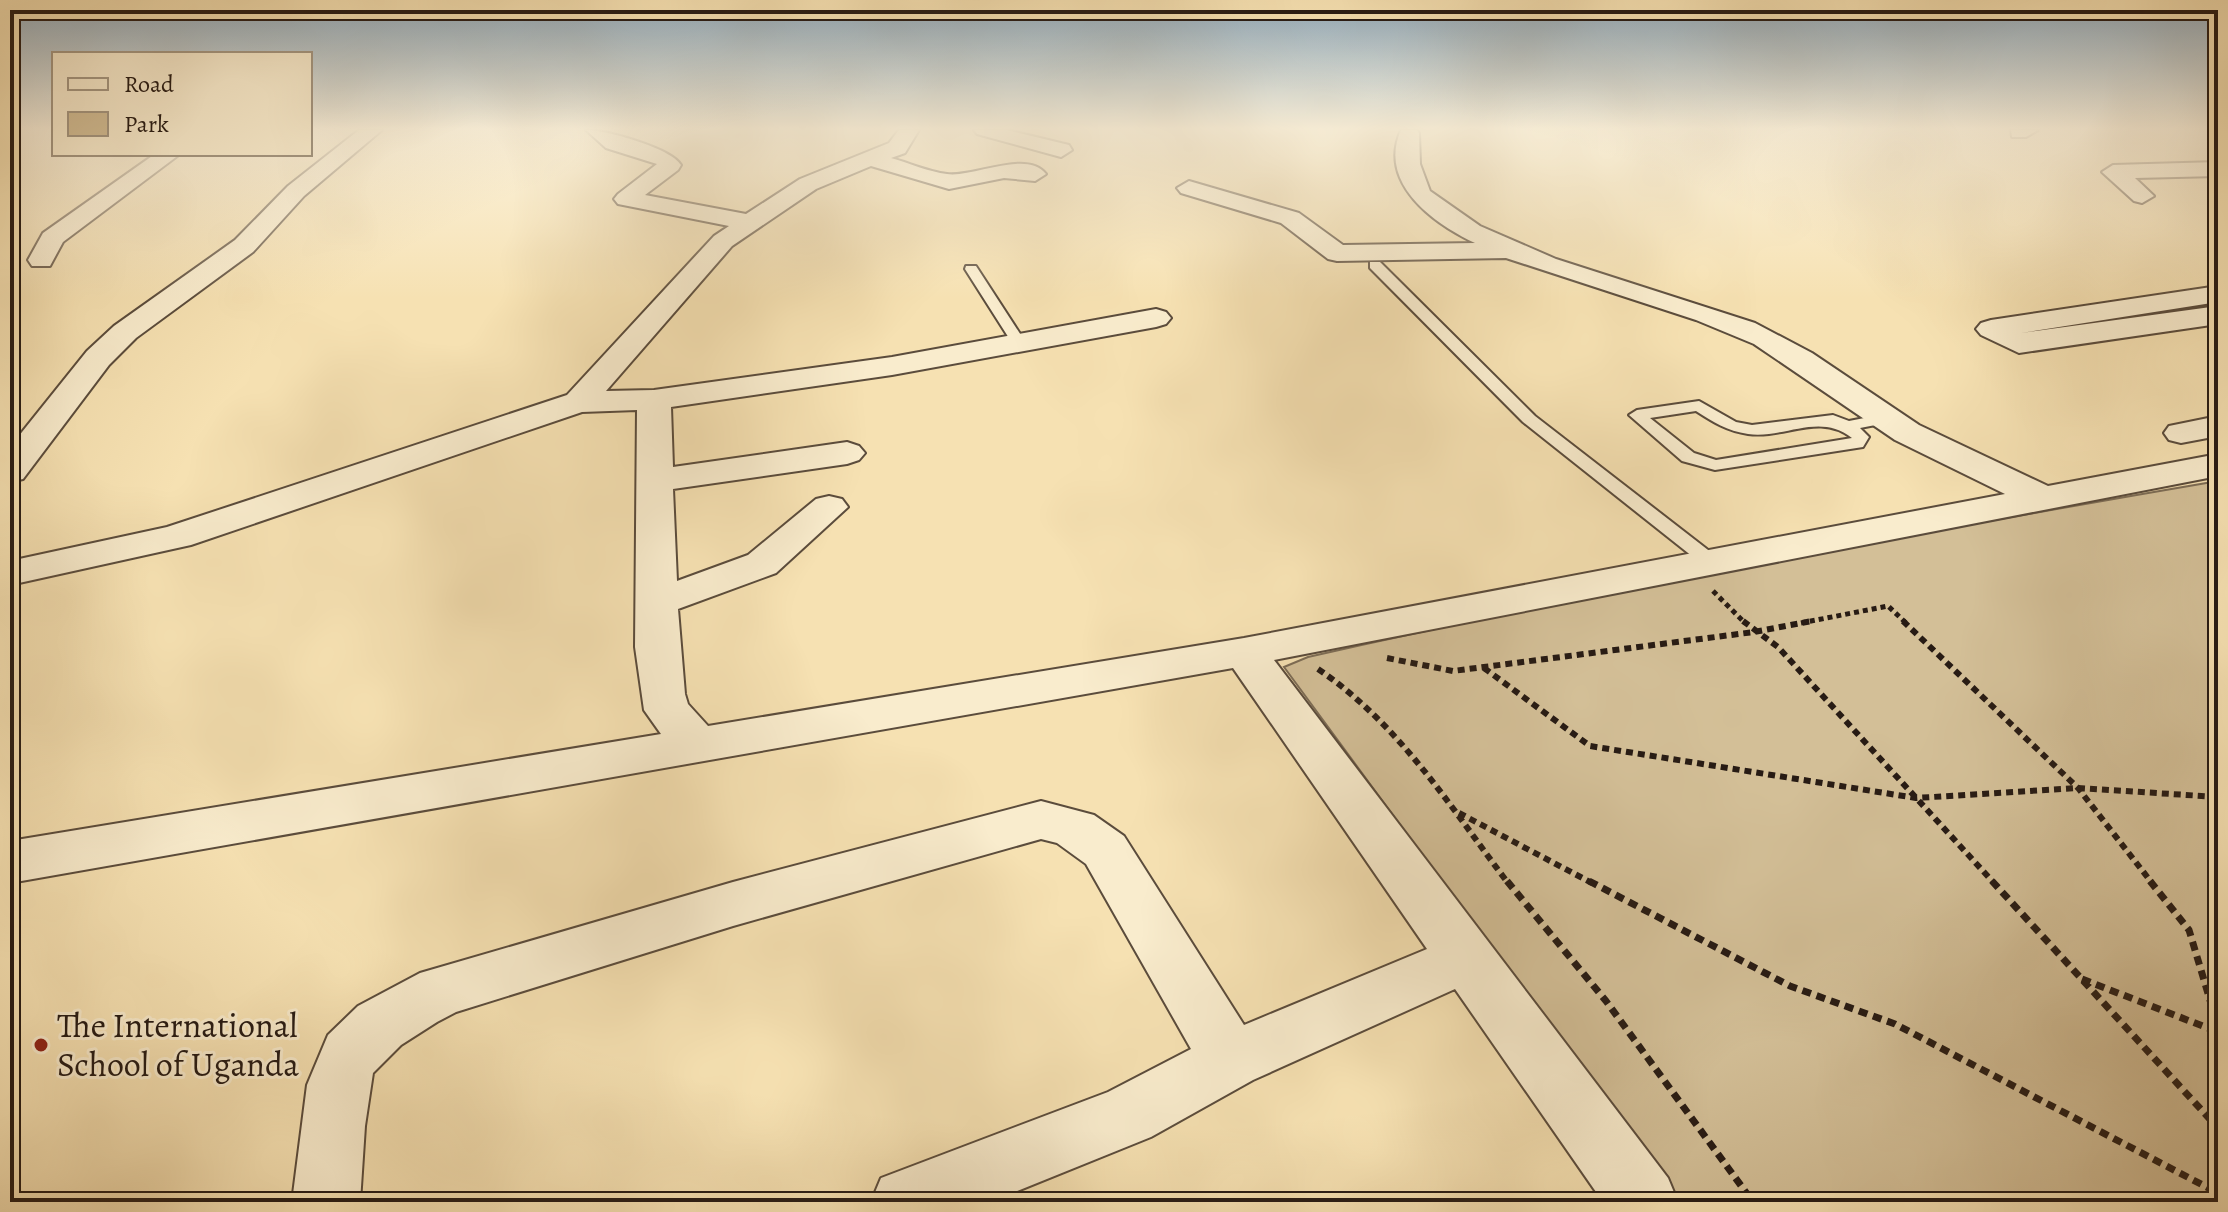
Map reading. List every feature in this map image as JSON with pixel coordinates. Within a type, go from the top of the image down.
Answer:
[{"type":"street","points":[[41,260],[52,238],[124,187]]},
{"type":"street","points":[[10,471],[98,358],[125,332],[244,246],[302,187]]},
{"type":"street","points":[[642,187],[626,199],[748,222]]},
{"type":"street","points":[[579,402],[705,259],[748,222],[804,187]]},
{"type":"street","points":[[1419,187],[1432,208],[1523,255],[1745,329],[1800,359],[1885,419],[2046,499]]},
{"type":"street","points":[[2131,187],[2142,196]]},
{"type":"street","points":[[1189,188],[1290,218],[1337,253],[1463,250],[1523,255]]},
{"type":"street","points":[[2218,294],[1991,329],[2019,344],[2218,315]]},
{"type":"street","points":[[10,573],[190,533],[579,402],[654,400],[892,366],[1156,318]]},
{"type":"street","points":[[654,400],[657,602],[662,694],[667,710],[696,743]]},
{"type":"street","points":[[2181,433],[2218,426]]},
{"type":"street","points":[[657,480],[847,453]]},
{"type":"street","points":[[10,862],[1261,649],[2218,465]]},
{"type":"street","points":[[657,602],[762,564],[829,507]]},
{"type":"street","points":[[1261,649],[1466,958],[1644,1202]]},
{"type":"street","points":[[326,1202],[336,1099],[349,1056],[382,1025],[412,1005],[441,991],[719,908],[1041,820],[1064,822],[1084,831],[1105,850],[1231,1060]]},
{"type":"street","points":[[905,1202],[1128,1115],[1231,1060],[1466,958]]},
{"type":"lane","points":[[1375,265],[1529,419],[1702,566]]},
{"type":"lane","points":[[971,269],[1019,343]]},
{"type":"lane","points":[[1847,426],[1861,437],[1857,443],[1715,465],[1688,457],[1637,415],[1691,405],[1709,410],[1738,430],[1833,420],[1847,426],[1885,419]]},
{"type":"path","points":[[1702,566],[1754,632],[1778,647],[2218,1128]]},
{"type":"path","points":[[1377,656],[1453,671],[1754,632],[1888,606],[2078,788],[2189,930],[2218,1029]]},
{"type":"path","points":[[1261,649],[1351,691],[1434,779],[1506,881],[1584,973],[1753,1202]]},
{"type":"path","points":[[1483,667],[1590,746],[1916,798],[2078,788],[2218,797]]},
{"type":"path","points":[[1459,813],[1790,986],[1895,1024],[2218,1193]]},
{"type":"path","points":[[2081,979],[2218,1029]]},
{"type":"green space","points":[[2218,481],[2218,1202],[1677,1202],[1284,667],[1308,657],[1648,585]]},
{"type":"place","name":"The International School of Uganda","points":[[41,1045]]}]
